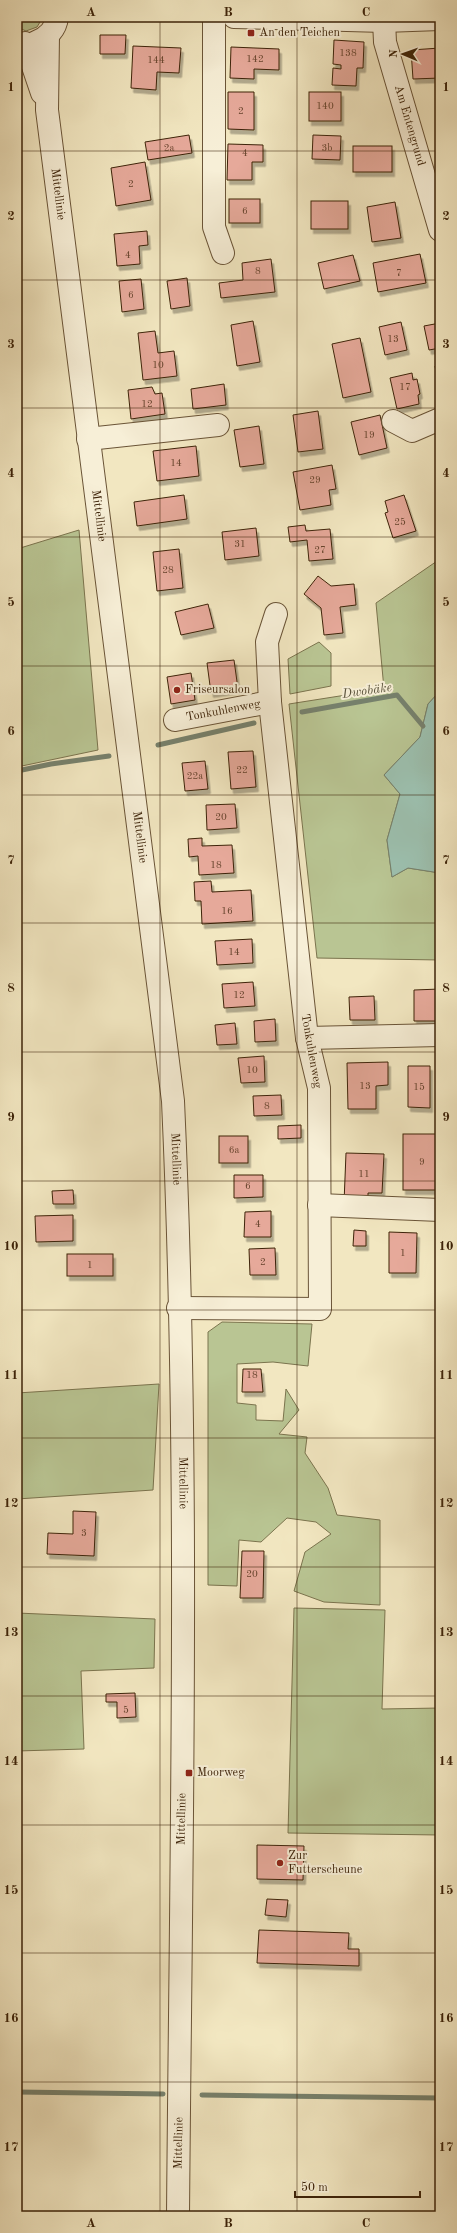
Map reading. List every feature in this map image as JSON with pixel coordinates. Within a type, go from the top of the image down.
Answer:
[{"type":"street","points":[[214,17],[214,227],[223,253]]},
{"type":"street","points":[[234,17],[384,21],[440,19]]},
{"type":"street","name":"Am Entengrund","points":[[384,21],[385,42],[440,230]]},
{"type":"street","points":[[21,42],[37,41],[58,22]]},
{"type":"street","name":"Mittellinie","points":[[47,110],[58,22]]},
{"type":"street","name":"Mittellinie","points":[[21,42],[47,110],[173,1101],[177,1191],[178,1308],[182,1453],[182,1818],[178,2216]]},
{"type":"street","points":[[392,421],[412,431],[440,419]]},
{"type":"street","points":[[88,439],[218,425]]},
{"type":"street","name":"Tonkuhlenweg","points":[[178,1308],[320,1309],[319,1088],[307,1038],[270,702],[267,642],[276,614]]},
{"type":"street","name":"Tonkuhlenweg","points":[[175,720],[270,702]]},
{"type":"street","points":[[307,1038],[440,1035]]},
{"type":"street","points":[[319,1205],[440,1210]]},
{"type":"shaded area","points":[[17,17],[43,17],[37,27],[26,31],[17,27]]},
{"type":"shaded area","points":[[79,530],[98,750],[17,767],[17,549]]},
{"type":"shaded area","points":[[440,559],[440,691],[428,704],[420,737],[384,775],[400,794],[387,840],[392,877],[408,868],[440,873],[440,960],[317,958],[289,704],[384,689],[376,603]]},
{"type":"shaded area","points":[[319,642],[331,653],[331,686],[290,694],[288,659]]},
{"type":"shaded area","points":[[440,691],[440,873],[408,868],[392,877],[387,840],[400,794],[384,775],[420,737],[428,704]]},
{"type":"shaded area","points":[[222,1322],[312,1324],[308,1366],[273,1362],[237,1364],[237,1403],[256,1405],[256,1420],[283,1421],[286,1389],[299,1410],[279,1434],[307,1437],[305,1453],[328,1488],[337,1515],[380,1520],[380,1605],[324,1602],[294,1591],[305,1552],[331,1534],[316,1522],[287,1518],[261,1542],[239,1540],[237,1586],[208,1585],[208,1332]]},
{"type":"shaded area","points":[[159,1384],[153,1490],[17,1499],[17,1393]]},
{"type":"shaded area","points":[[294,1608],[385,1610],[382,1709],[440,1708],[440,1835],[288,1833]]},
{"type":"shaded area","points":[[17,1613],[155,1619],[154,1668],[81,1671],[84,1749],[17,1751]]},
{"type":"building","points":[[100,35],[126,35],[125,54],[100,54]]},
{"type":"building","points":[[334,40],[364,42],[363,68],[357,68],[356,86],[332,85],[333,68],[341,69],[341,65],[333,64]]},
{"type":"building","points":[[133,46],[181,48],[179,73],[157,72],[156,90],[131,88]]},
{"type":"building","points":[[231,47],[279,49],[279,70],[254,69],[254,79],[230,78]]},
{"type":"building","points":[[440,48],[440,78],[413,79],[411,50]]},
{"type":"building","points":[[228,92],[254,92],[254,130],[228,129]]},
{"type":"building","points":[[309,92],[341,92],[341,121],[309,121]]},
{"type":"building","points":[[189,135],[192,153],[148,160],[145,142]]},
{"type":"building","points":[[313,135],[341,136],[340,160],[312,159]]},
{"type":"building","points":[[228,144],[263,145],[263,162],[252,162],[252,180],[227,180]]},
{"type":"building","points":[[353,146],[392,146],[392,172],[353,172]]},
{"type":"building","points":[[145,162],[151,200],[116,206],[111,168]]},
{"type":"building","points":[[229,199],[260,199],[260,223],[229,223]]},
{"type":"building","points":[[311,201],[348,201],[348,229],[311,229]]},
{"type":"building","points":[[395,202],[401,238],[372,242],[367,207]]},
{"type":"building","points":[[147,231],[148,245],[139,246],[140,264],[117,266],[114,234]]},
{"type":"building","points":[[420,254],[426,283],[378,292],[373,263]]},
{"type":"building","points":[[353,255],[360,281],[324,289],[318,263]]},
{"type":"building","points":[[271,259],[275,292],[221,298],[219,283],[243,280],[242,263]]},
{"type":"building","points":[[187,278],[190,306],[171,309],[167,281]]},
{"type":"building","points":[[141,279],[144,309],[122,312],[119,281]]},
{"type":"building","points":[[253,321],[260,362],[237,366],[231,325]]},
{"type":"building","points":[[401,322],[407,350],[385,355],[379,327]]},
{"type":"building","points":[[440,323],[440,348],[429,350],[424,326]]},
{"type":"building","points":[[155,331],[158,353],[174,351],[177,376],[143,380],[138,333]]},
{"type":"building","points":[[360,338],[371,392],[343,398],[332,344]]},
{"type":"building","points":[[440,365],[440,394],[435,366]]},
{"type":"building","points":[[412,373],[413,380],[417,379],[420,394],[418,395],[419,404],[397,409],[390,378]]},
{"type":"building","points":[[224,384],[226,405],[193,409],[191,389]]},
{"type":"building","points":[[152,387],[155,394],[162,393],[165,414],[131,419],[128,390]]},
{"type":"building","points":[[318,411],[323,449],[298,452],[293,415]]},
{"type":"building","points":[[380,415],[387,448],[359,455],[351,422]]},
{"type":"building","points":[[259,426],[264,464],[240,467],[234,430]]},
{"type":"building","points":[[196,446],[199,476],[157,481],[153,451]]},
{"type":"building","points":[[332,465],[336,489],[329,490],[331,505],[300,510],[293,472]]},
{"type":"building","points":[[184,495],[187,519],[137,526],[134,502]]},
{"type":"building","points":[[404,495],[416,531],[393,538],[385,513],[388,512],[385,501]]},
{"type":"building","points":[[305,525],[306,531],[330,529],[333,559],[309,561],[307,540],[290,542],[288,527]]},
{"type":"building","points":[[256,528],[259,556],[225,560],[222,532]]},
{"type":"building","points":[[179,549],[183,588],[157,591],[153,552]]},
{"type":"building","points":[[318,576],[331,586],[354,584],[356,605],[340,607],[343,633],[324,635],[321,608],[304,594]]},
{"type":"building","points":[[208,604],[214,628],[181,635],[175,612]]},
{"type":"building","points":[[234,660],[238,689],[211,693],[207,663]]},
{"type":"building","points":[[191,673],[195,700],[171,704],[167,677]]},
{"type":"building","points":[[253,751],[256,787],[231,789],[228,752]]},
{"type":"building","points":[[205,761],[208,789],[185,791],[182,763]]},
{"type":"building","points":[[235,804],[237,828],[207,830],[206,805]]},
{"type":"building","points":[[202,838],[202,846],[232,845],[234,873],[199,875],[198,856],[189,857],[188,839]]},
{"type":"building","points":[[211,881],[212,892],[251,890],[253,921],[202,924],[201,901],[195,901],[194,882]]},
{"type":"building","points":[[252,939],[253,963],[217,965],[215,941]]},
{"type":"building","points":[[253,982],[255,1006],[224,1008],[222,984]]},
{"type":"building","points":[[440,989],[440,1021],[414,1021],[414,990]]},
{"type":"building","points":[[374,996],[375,1020],[350,1020],[349,997]]},
{"type":"building","points":[[275,1019],[276,1041],[255,1042],[254,1021]]},
{"type":"building","points":[[235,1023],[237,1044],[217,1045],[215,1025]]},
{"type":"building","points":[[264,1056],[265,1082],[241,1083],[238,1058]]},
{"type":"building","points":[[388,1062],[388,1085],[376,1086],[376,1109],[348,1109],[347,1063]]},
{"type":"building","points":[[408,1066],[430,1066],[430,1108],[408,1107]]},
{"type":"building","points":[[281,1095],[282,1115],[254,1116],[253,1096]]},
{"type":"building","points":[[301,1125],[301,1138],[278,1139],[278,1126]]},
{"type":"building","points":[[403,1134],[440,1134],[440,1190],[403,1190]]},
{"type":"building","points":[[219,1136],[248,1136],[248,1163],[219,1163]]},
{"type":"building","points":[[346,1153],[384,1154],[382,1193],[368,1193],[368,1203],[344,1203]]},
{"type":"building","points":[[234,1175],[263,1175],[263,1197],[234,1198]]},
{"type":"building","points":[[73,1190],[74,1204],[53,1204],[52,1191]]},
{"type":"building","points":[[271,1211],[271,1237],[244,1237],[245,1212]]},
{"type":"building","points":[[73,1215],[73,1241],[36,1242],[35,1216]]},
{"type":"building","points":[[354,1230],[366,1231],[366,1246],[353,1246]]},
{"type":"building","points":[[389,1232],[417,1233],[416,1273],[389,1273]]},
{"type":"building","points":[[275,1248],[276,1275],[250,1275],[249,1249]]},
{"type":"building","points":[[67,1254],[113,1254],[113,1276],[67,1276]]},
{"type":"building","points":[[243,1369],[261,1369],[263,1392],[242,1392]]},
{"type":"building","points":[[73,1511],[96,1512],[94,1556],[47,1554],[48,1533],[73,1534]]},
{"type":"building","points":[[242,1551],[264,1551],[263,1598],[240,1598]]},
{"type":"building","points":[[135,1693],[136,1717],[117,1718],[117,1702],[106,1702],[106,1694]]},
{"type":"building","name":"Zur Futterscheune","points":[[257,1845],[304,1846],[303,1880],[257,1879]]},
{"type":"building","points":[[267,1899],[288,1900],[286,1917],[265,1915]]},
{"type":"building","points":[[259,1930],[349,1933],[348,1949],[359,1949],[359,1966],[257,1963]]},
{"type":"waterway","name":"Dwobäke","points":[[302,712],[397,695],[423,726]]},
{"type":"waterway","name":"Dwobäke","points":[[158,745],[254,723]]},
{"type":"waterway","name":"Dwobäke","points":[[17,771],[51,764],[109,756]]},
{"type":"waterway","points":[[17,2092],[163,2094]]},
{"type":"waterway","points":[[202,2095],[440,2098]]},
{"type":"place","name":"An den Teichen","points":[[251,33]]},
{"type":"place","name":"Friseursalon","points":[[177,690]]},
{"type":"place","name":"Moorweg","points":[[189,1773]]},
{"type":"place","name":"Zur Futterscheune","points":[[280,1863]]}]
